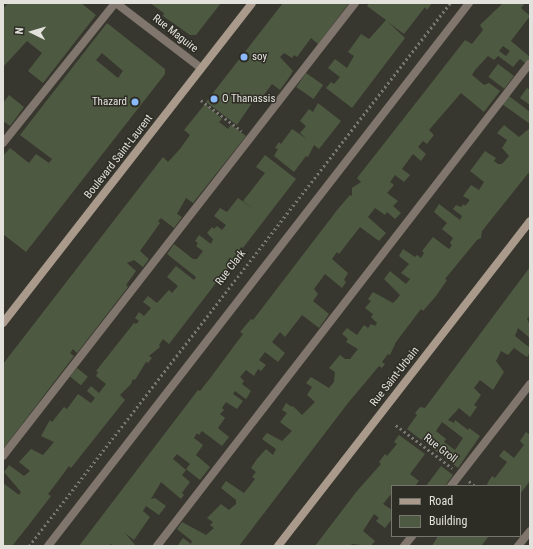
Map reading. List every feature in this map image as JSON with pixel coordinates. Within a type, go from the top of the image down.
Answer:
[{"type":"main road","name":"Boulevard Saint-Laurent","points":[[3,324],[252,3]]},
{"type":"main road","name":"Rue Saint-Urbain","points":[[278,546],[530,221]]},
{"type":"street","name":"Rue Maguire","points":[[115,3],[201,68]]},
{"type":"street","points":[[3,143],[115,3]]},
{"type":"street","points":[[3,456],[355,3]]},
{"type":"street","points":[[48,546],[469,3]]},
{"type":"street","points":[[156,546],[530,63]]},
{"type":"street","points":[[452,485],[530,384]]},
{"type":"street","points":[[518,546],[530,531]]},
{"type":"street","points":[[404,546],[411,537]]},
{"type":"path","name":"Rue Clark","points":[[29,546],[450,3]]},
{"type":"path","points":[[201,100],[250,138]]},
{"type":"path","name":"Rue Groll","points":[[396,425],[474,485]]},
{"type":"building","points":[[8,3],[81,3],[96,15],[43,83],[28,71],[42,53],[27,41],[3,67],[3,9]]},
{"type":"building","points":[[150,3],[221,3],[196,35],[190,35],[163,16],[164,13]]},
{"type":"building","points":[[283,3],[349,3],[318,44],[311,38],[297,57],[294,55],[292,58],[284,53],[280,57],[293,71],[288,79],[280,90],[272,84],[260,100],[256,97],[237,125],[206,102]]},
{"type":"building","points":[[369,3],[432,3],[427,10],[425,7],[404,34],[388,22],[405,38],[352,108],[326,88],[331,82],[334,84],[340,77],[328,68],[335,59],[347,68],[354,56],[348,52],[361,34],[369,39],[386,20],[367,6]]},
{"type":"building","points":[[503,3],[525,3],[521,8],[530,16],[511,41],[530,57],[525,63],[520,59],[513,67],[498,56],[494,60],[488,56],[475,70],[472,75],[484,85],[489,83],[500,91],[484,112],[461,93],[429,130],[434,135],[427,144],[423,141],[418,147],[426,154],[421,161],[413,154],[402,169],[410,175],[404,182],[395,175],[390,182],[394,185],[387,193],[398,201],[393,206],[401,213],[395,219],[387,212],[385,215],[375,208],[368,217],[386,233],[379,241],[360,227],[339,254],[337,252],[332,259],[348,273],[344,280],[346,282],[342,288],[325,274],[314,289],[318,294],[313,301],[329,314],[319,328],[302,315],[285,337],[280,332],[272,342],[285,353],[278,362],[265,352],[259,360],[266,365],[261,371],[258,369],[254,376],[246,370],[240,377],[244,381],[242,384],[251,391],[246,399],[235,391],[233,394],[243,401],[237,409],[226,402],[222,408],[224,410],[220,414],[225,418],[218,428],[229,437],[222,446],[202,431],[199,435],[197,433],[194,438],[203,445],[196,455],[210,467],[200,480],[186,469],[190,464],[177,454],[173,459],[186,470],[182,475],[190,482],[182,493],[184,495],[181,499],[161,482],[151,499],[155,498],[166,506],[159,515],[146,506],[143,511],[150,517],[134,540],[125,533],[136,546],[114,546],[111,544],[109,546],[79,546],[198,390],[200,391],[211,377],[243,334],[240,332],[251,319],[253,320],[338,209],[350,195],[352,196],[352,188],[361,182],[357,178],[465,40],[472,44],[483,30],[480,25]],"holes":[[[503,46],[510,51],[506,56],[499,51]]]},
{"type":"building","points":[[107,23],[165,69],[165,74],[26,252],[3,234],[3,156],[10,148],[29,163],[36,154],[49,163],[52,159],[20,135]],"holes":[[[102,53],[123,71],[118,78],[96,60]]]},
{"type":"building","points":[[498,64],[514,76],[504,89],[488,77]]},
{"type":"building","points":[[306,73],[323,85],[313,99],[296,87]]},
{"type":"building","points":[[527,88],[530,90],[530,105],[520,98]]},
{"type":"building","points":[[9,95],[24,107],[10,126],[3,121],[3,103]]},
{"type":"building","points":[[509,96],[530,112],[530,124],[502,104]]},
{"type":"building","points":[[318,103],[341,121],[319,149],[314,145],[308,157],[306,156],[294,172],[274,156],[278,149],[275,148],[279,142],[281,144],[292,129],[307,139],[300,133],[306,126],[300,121],[309,109],[313,112]]},
{"type":"building","points":[[205,104],[222,119],[219,122],[228,129],[231,125],[246,136],[193,203],[186,198],[177,214],[182,217],[174,228],[161,218],[158,221],[160,223],[140,251],[149,259],[143,267],[134,260],[127,263],[136,271],[126,285],[128,287],[77,353],[73,349],[70,353],[74,356],[3,449],[3,364],[163,157],[168,162],[180,149],[190,135],[184,130]]},
{"type":"building","points":[[504,125],[519,137],[530,128],[530,171],[482,231],[481,238],[477,240],[445,279],[447,280],[436,296],[423,311],[421,309],[396,342],[390,355],[388,354],[382,362],[385,364],[382,368],[379,366],[348,403],[239,546],[178,545],[183,538],[191,544],[192,541],[177,529],[182,522],[206,535],[214,528],[210,525],[213,522],[207,518],[221,504],[229,510],[236,504],[236,500],[221,488],[226,481],[244,493],[255,479],[252,477],[256,472],[251,468],[257,459],[266,449],[273,455],[276,449],[262,439],[267,433],[282,441],[292,431],[280,422],[287,413],[282,410],[286,403],[292,407],[293,406],[302,415],[315,402],[307,395],[312,387],[306,383],[311,377],[329,388],[334,382],[335,372],[329,368],[340,355],[345,359],[350,359],[358,349],[346,342],[348,339],[342,334],[347,328],[357,335],[364,325],[368,328],[371,324],[375,326],[377,323],[371,317],[373,314],[365,308],[371,301],[368,299],[373,292],[393,303],[397,299],[400,295],[384,279],[390,271],[406,284],[410,279],[401,273],[409,264],[399,256],[403,249],[415,257],[417,255],[421,258],[424,253],[422,251],[433,237],[449,249],[452,245],[450,243],[453,238],[442,229],[447,223],[434,212],[439,204],[460,220],[462,216],[453,209],[456,205],[461,207],[464,204],[465,206],[470,200],[463,196],[471,185],[479,190],[484,182],[470,171],[485,151],[496,158],[494,161],[498,164],[502,164],[509,156],[502,148],[507,140],[497,133]]},
{"type":"building","points":[[265,155],[296,179],[169,344],[163,339],[159,345],[160,347],[149,356],[152,358],[148,363],[146,362],[135,380],[133,379],[131,384],[120,395],[125,400],[71,468],[69,466],[48,494],[51,496],[28,526],[12,546],[3,546],[3,483],[19,495],[21,492],[4,472],[9,465],[24,476],[30,471],[19,462],[31,449],[43,455],[54,442],[41,436],[50,420],[52,422],[64,407],[67,409],[78,394],[91,403],[95,398],[87,391],[91,386],[99,393],[106,384],[96,376],[98,372],[96,371],[134,323],[136,324],[139,321],[135,318],[139,312],[144,316],[151,308],[143,302],[148,296],[157,303],[169,290],[172,293],[178,286],[167,277],[176,266],[194,280],[196,277],[167,254],[174,244],[193,259],[197,259],[203,251],[196,246],[198,243],[195,241],[199,235],[211,244],[213,239],[207,233],[212,227],[214,229],[217,226],[222,230],[226,225],[214,216],[220,208],[227,212],[238,198],[255,210],[243,201],[265,173],[256,167]]},
{"type":"building","points":[[530,267],[530,315],[527,319],[530,325],[530,338],[518,328],[515,336],[530,348],[530,353],[527,357],[514,348],[508,355],[501,351],[496,361],[504,372],[493,390],[480,380],[474,388],[481,395],[474,405],[477,407],[470,417],[459,408],[448,420],[454,423],[455,420],[468,430],[469,428],[480,436],[458,468],[407,429],[417,415],[415,413],[420,407],[425,408]],"holes":[[[442,422],[463,438],[455,450],[444,442],[446,439],[436,431]]]},
{"type":"building","points":[[77,368],[88,377],[81,385],[70,377]]},
{"type":"building","points":[[526,432],[530,435],[530,481],[521,493],[521,485],[488,485],[487,484],[492,476],[495,478],[507,462],[499,456],[504,450],[514,458],[524,445],[520,441]]},
{"type":"building","points":[[399,435],[425,454],[410,474],[419,481],[416,485],[391,485],[391,494],[383,504],[391,509],[391,520],[385,528],[376,521],[379,518],[374,514],[363,531],[375,541],[371,546],[352,544],[350,546],[315,546],[357,491],[381,464],[379,462],[385,454],[387,456],[397,444],[394,442]]},
{"type":"building","points":[[441,466],[453,475],[446,485],[427,485]]},
{"type":"building","points":[[437,537],[488,537],[481,546],[432,546]]},
{"type":"place","name":"soy","points":[[244,57]]},
{"type":"place","name":"O Thanassis","points":[[214,99]]},
{"type":"place","name":"Thazard","points":[[135,102]]}]
